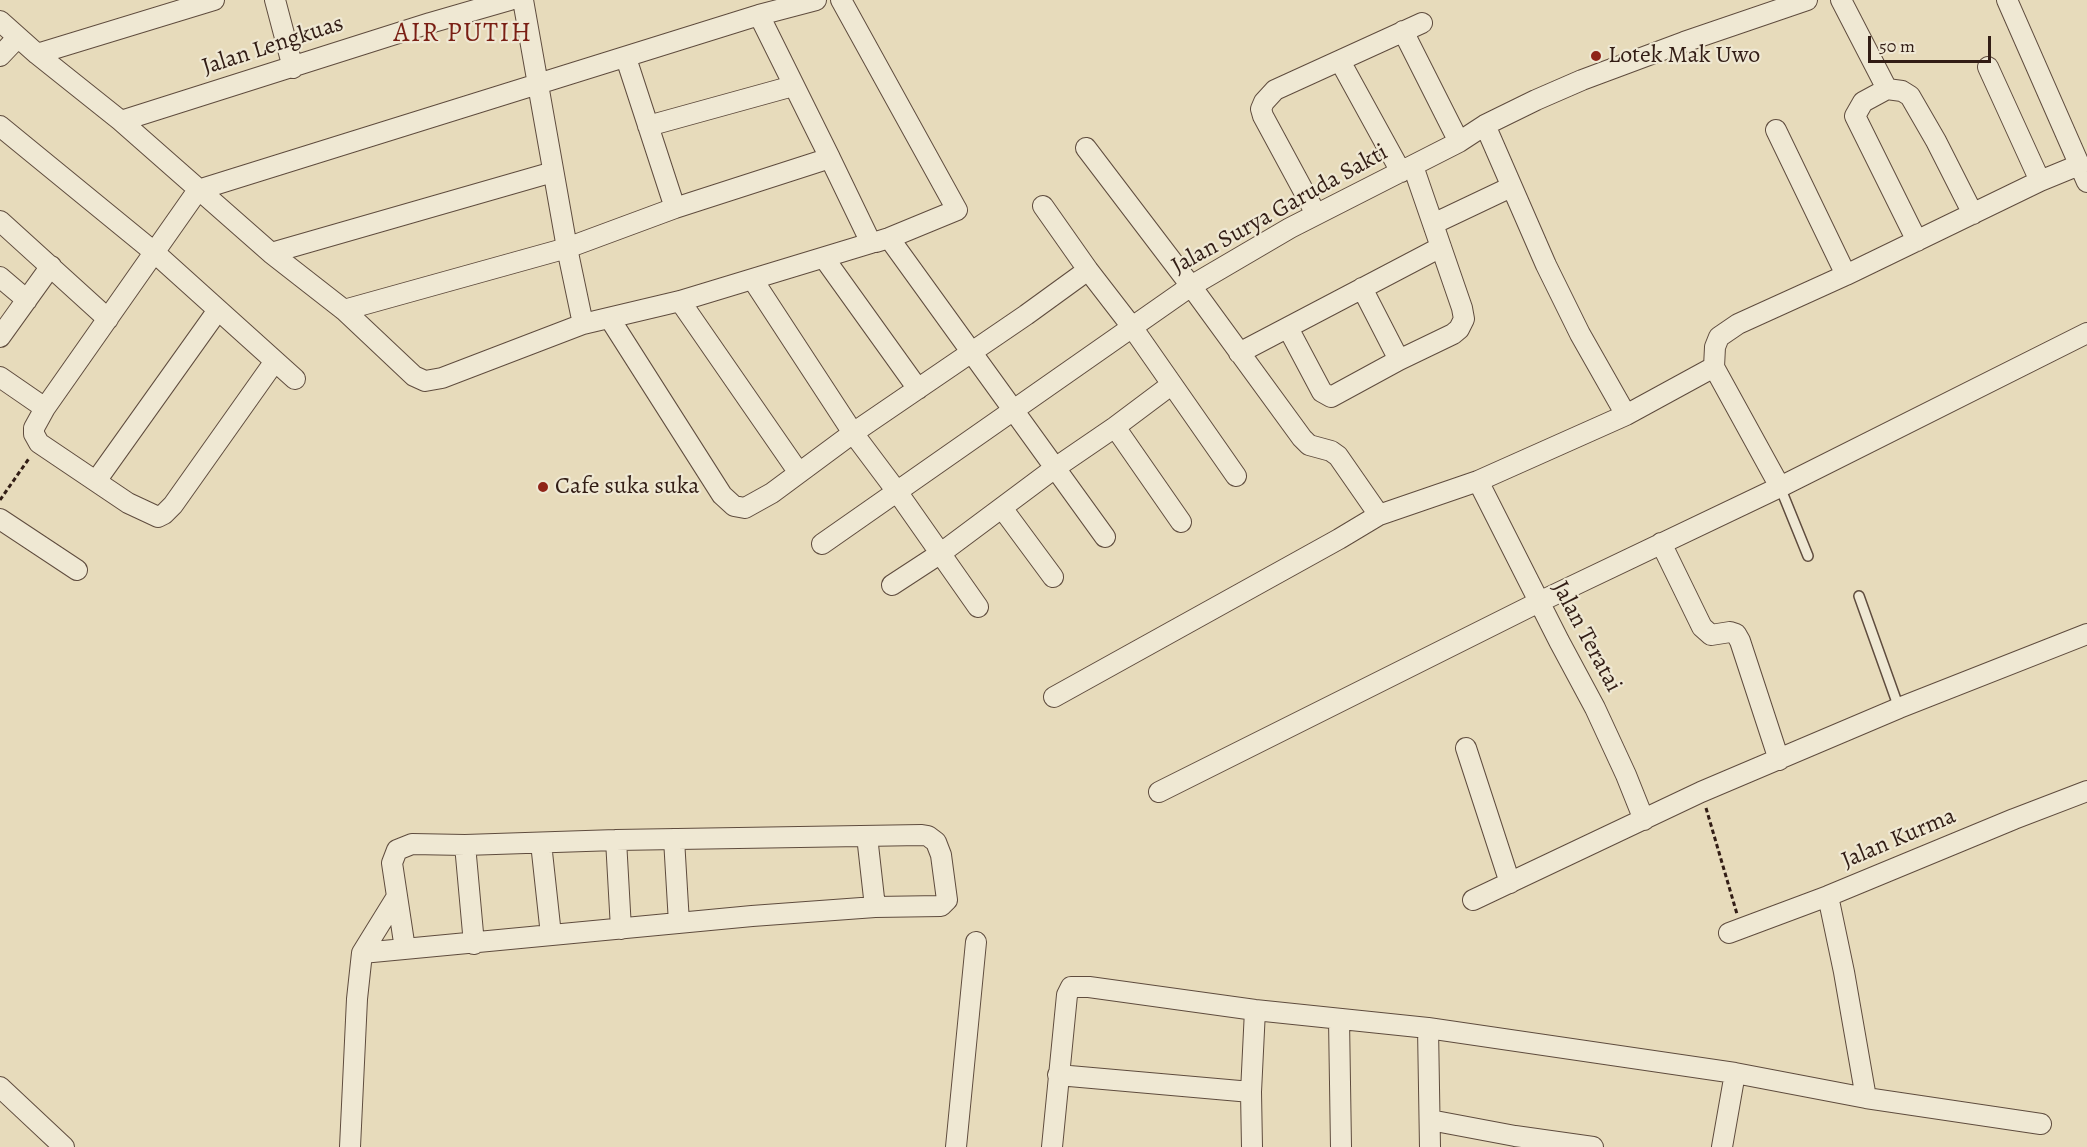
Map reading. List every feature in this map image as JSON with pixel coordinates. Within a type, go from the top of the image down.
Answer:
[{"type":"street","points":[[37,54],[214,0]]},
{"type":"street","points":[[276,0],[293,68]]},
{"type":"street","name":"Jalan Lengkuas","points":[[121,121],[510,0]]},
{"type":"street","points":[[523,0],[567,248],[583,324]]},
{"type":"street","points":[[275,361],[162,516],[156,517],[146,513],[96,481],[39,443],[34,434],[34,428],[45,408],[198,190],[759,15],[816,0]]},
{"type":"street","points":[[0,21],[37,54],[121,121],[271,253],[344,310],[414,376],[425,381],[442,378],[583,324],[680,301],[880,241],[957,210],[841,0]]},
{"type":"street","name":"Jalan Surya Garuda Sakti","points":[[822,544],[1191,286],[1316,214],[1460,142],[1485,125],[1582,80],[1765,13],[1807,0]]},
{"type":"street","points":[[1841,0],[1887,89]]},
{"type":"street","points":[[1780,486],[1714,367],[1716,342],[1725,331],[2040,181],[2083,173],[2007,0]]},
{"type":"street","points":[[759,15],[830,158],[880,241],[971,351],[1105,537]]},
{"type":"street","points":[[1316,214],[1263,116],[1261,109],[1268,95],[1422,23]]},
{"type":"street","points":[[1403,31],[1460,142]]},
{"type":"street","points":[[0,56],[18,37]]},
{"type":"street","points":[[626,58],[675,208]]},
{"type":"street","points":[[1288,328],[1322,392],[1327,397],[1338,394],[1399,360],[1453,334],[1463,321],[1462,308],[1433,224],[1407,169],[1340,61]]},
{"type":"street","points":[[1988,66],[2040,181]]},
{"type":"street","points":[[648,126],[793,86]]},
{"type":"street","points":[[1917,241],[1855,116],[1863,102],[1887,89],[1902,90],[1910,96],[1973,214]]},
{"type":"street","points":[[1485,125],[1511,187],[1580,334],[1626,416]]},
{"type":"street","points":[[0,126],[154,252],[295,379]]},
{"type":"street","points":[[1776,130],[1846,275]]},
{"type":"street","points":[[1086,148],[1309,446],[1330,451],[1344,461],[1379,515]]},
{"type":"street","points":[[344,310],[567,248],[675,208],[830,158]]},
{"type":"street","points":[[271,253],[553,172]]},
{"type":"street","points":[[1433,224],[1511,187]]},
{"type":"street","points":[[1042,206],[1132,327],[1236,476]]},
{"type":"street","points":[[0,221],[108,319]]},
{"type":"street","points":[[1239,353],[1441,247]]},
{"type":"street","points":[[824,258],[918,389]]},
{"type":"street","points":[[0,337],[51,266]]},
{"type":"street","points":[[610,319],[722,495],[739,508],[752,505],[799,473],[1088,270]]},
{"type":"street","points":[[0,277],[27,300]]},
{"type":"street","points":[[753,280],[853,433],[978,607]]},
{"type":"street","points":[[1362,288],[1399,360]]},
{"type":"street","points":[[680,301],[799,473]]},
{"type":"street","points":[[96,481],[218,310]]},
{"type":"street","points":[[1159,792],[1539,602],[1780,486],[2087,333]]},
{"type":"street","points":[[1054,697],[1379,515],[1478,481],[1626,416],[1714,367]]},
{"type":"street","points":[[0,377],[45,408]]},
{"type":"street","points":[[892,585],[941,553],[1171,385]]},
{"type":"street","points":[[1114,427],[1181,522]]},
{"type":"street","name":"Jalan Teratai","points":[[1478,481],[1595,708],[1644,820]]},
{"type":"street","points":[[1002,508],[1053,577]]},
{"type":"street","points":[[0,519],[77,570]]},
{"type":"street","points":[[1661,543],[1702,627],[1711,635],[1730,632],[1736,634],[1740,641],[1779,760]]},
{"type":"street","points":[[1473,900],[1701,792],[1899,708],[2087,634]]},
{"type":"street","points":[[1466,748],[1510,883]]},
{"type":"street","name":"Jalan Kurma","points":[[1735,930],[1828,896],[2087,791]]},
{"type":"street","points":[[362,953],[752,916],[875,907],[940,906],[947,900],[941,855],[936,842],[922,835],[465,845],[412,844],[397,850],[392,862],[405,948]]},
{"type":"street","points":[[867,836],[875,907]]},
{"type":"street","points":[[674,839],[679,923]]},
{"type":"street","points":[[615,840],[621,929]]},
{"type":"street","points":[[542,843],[551,935]]},
{"type":"street","points":[[465,845],[474,944]]},
{"type":"street","points":[[1828,896],[1866,1098]]},
{"type":"street","points":[[350,1147],[357,999],[362,953],[396,898]]},
{"type":"street","points":[[956,1147],[976,942]]},
{"type":"street","points":[[1052,1147],[1067,995],[1069,989],[1076,986],[1255,1010],[1428,1028],[1735,1073],[1866,1098],[2041,1124]]},
{"type":"street","points":[[1252,1147],[1251,1092],[1255,1010]]},
{"type":"street","points":[[1339,1019],[1341,1147]]},
{"type":"street","points":[[1428,1028],[1430,1147]]},
{"type":"street","points":[[1722,1147],[1735,1073]]},
{"type":"street","points":[[1058,1075],[1251,1092]]},
{"type":"street","points":[[0,1087],[44,1140],[64,1147]]},
{"type":"street","points":[[1430,1120],[1515,1141],[1593,1147]]},
{"type":"lane","points":[[1780,486],[1808,556]]},
{"type":"lane","points":[[1859,596],[1899,708]]},
{"type":"path","points":[[0,500],[39,443]]},
{"type":"path","points":[[1701,792],[1735,930]]},
{"type":"place","name":"Lotek Mak Uwo","points":[[1596,56]]},
{"type":"place","name":"Cafe suka suka","points":[[543,487]]},
{"type":"district","name":"AIR PUTIH","points":[[463,34]]}]
